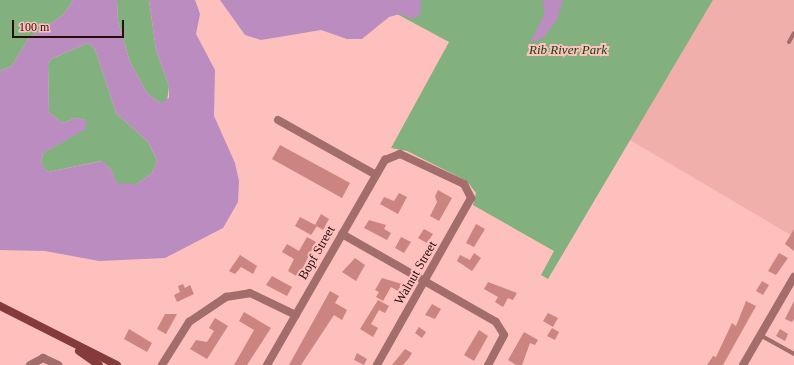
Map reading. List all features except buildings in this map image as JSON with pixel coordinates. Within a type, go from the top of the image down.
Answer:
[{"type":"main road","points":[[0,306],[117,365]]},
{"type":"main road","points":[[61,338],[99,365]]},
{"type":"street","points":[[278,120],[376,175]]},
{"type":"street","name":"Bopf Street","points":[[267,365],[376,175],[390,155],[400,154],[464,184],[470,192]]},
{"type":"street","name":"Walnut Street","points":[[377,365],[470,202],[470,192]]},
{"type":"street","points":[[342,234],[496,322],[503,331],[502,340],[488,365]]},
{"type":"street","points":[[743,365],[760,335],[791,289],[794,277]]},
{"type":"street","points":[[162,365],[189,322],[216,302],[250,294],[296,315]]},
{"type":"street","points":[[30,365],[43,358],[58,365]]},
{"type":"lane","points":[[789,42],[794,33]]},
{"type":"lane","points":[[760,335],[794,354]]},
{"type":"shaded area","points":[[73,0],[117,0],[118,21],[130,62],[147,93],[160,103],[169,98],[169,86],[156,50],[149,0],[195,0],[200,14],[196,34],[215,70],[214,116],[235,163],[239,181],[238,202],[223,228],[165,258],[99,261],[45,251],[0,250],[0,71],[12,66],[28,39],[63,15]],"holes":[[[88,43],[95,49],[116,113],[148,142],[157,160],[152,173],[137,184],[117,183],[110,168],[102,161],[48,172],[41,164],[43,153],[86,129],[86,120],[76,118],[62,123],[49,112],[48,64],[51,59]]]},
{"type":"shaded area","points":[[220,0],[421,0],[420,15],[412,19],[400,14],[389,17],[362,39],[347,39],[321,30],[261,40],[245,35]]},
{"type":"shaded area","points":[[543,0],[563,0],[558,18],[543,38],[530,43],[544,15]]},
{"type":"shaded area","points":[[713,0],[794,0],[794,237],[630,140]]},
{"type":"green space","points":[[0,0],[73,0],[63,15],[28,39],[12,66],[0,71]]},
{"type":"green space","points":[[117,0],[149,0],[156,50],[169,86],[167,102],[160,103],[147,93],[130,62],[118,21]]},
{"type":"green space","name":"Rib River Park","points":[[371,0],[713,0],[548,279],[541,275],[554,251],[473,205],[476,193],[467,181],[407,151],[391,148],[449,42]]},
{"type":"green space","points":[[88,43],[95,49],[116,113],[148,142],[157,160],[152,173],[137,184],[117,184],[110,168],[101,161],[48,172],[41,164],[43,153],[86,128],[85,120],[76,118],[62,123],[49,112],[48,64],[51,59]]}]
